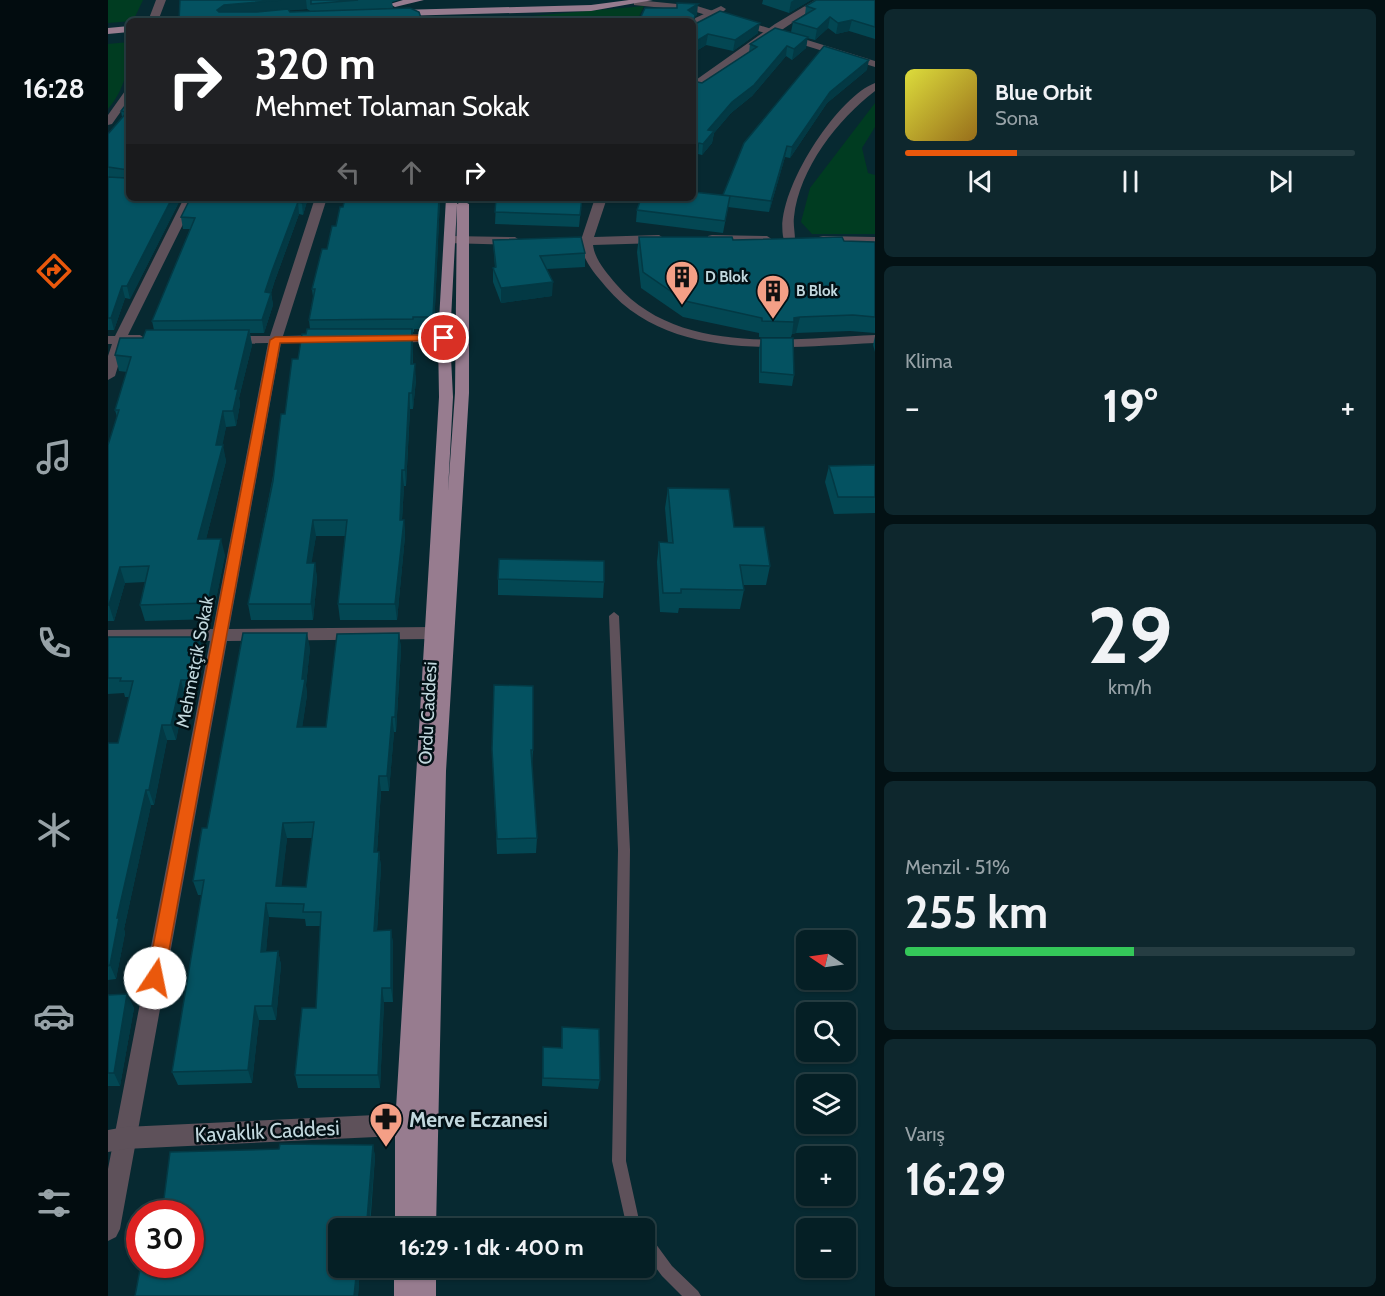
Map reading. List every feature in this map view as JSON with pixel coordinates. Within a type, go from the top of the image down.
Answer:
[{"type":"main road","points":[[392,9],[419,0]]},
{"type":"main road","points":[[473,0],[475,16]]},
{"type":"main road","points":[[392,9],[484,0]]},
{"type":"main road","points":[[392,9],[459,17],[637,3],[648,0]]},
{"type":"main road","points":[[457,1],[459,17]]},
{"type":"main road","points":[[392,9],[420,18]]},
{"type":"main road","points":[[497,18],[513,11]]},
{"type":"main road","points":[[108,31],[126,29]]},
{"type":"main road","points":[[108,40],[126,38]]},
{"type":"main road","name":"Ordu Caddesi","points":[[407,1218],[415,1124],[462,393],[452,201]]},
{"type":"main road","name":"Ordu Caddesi","points":[[423,1218],[415,1124],[433,633],[446,397],[444,338],[462,201]]},
{"type":"main road","points":[[406,1278],[406,1296]]},
{"type":"main road","points":[[424,1278],[424,1296]]},
{"type":"street","points":[[154,18],[161,0]]},
{"type":"street","points":[[692,0],[717,12]]},
{"type":"street","points":[[696,85],[774,29],[821,0]]},
{"type":"street","points":[[637,3],[676,5],[717,12],[875,56]]},
{"type":"street","points":[[696,21],[717,12]]},
{"type":"street","points":[[774,29],[875,64]]},
{"type":"street","points":[[799,240],[788,218],[793,196],[813,156],[860,96],[875,86]]},
{"type":"street","points":[[108,122],[126,97]]},
{"type":"street","points":[[108,376],[114,340],[187,201]]},
{"type":"street","name":"Mehmetçik Sokak","points":[[108,1228],[113,1139],[220,635],[275,340],[320,201]]},
{"type":"street","points":[[600,201],[588,240],[588,251],[608,284],[624,303],[651,319],[690,333],[753,344],[875,339]]},
{"type":"street","points":[[546,241],[670,239]]},
{"type":"street","points":[[694,239],[875,241]]},
{"type":"street","points":[[456,240],[526,241]]},
{"type":"street","points":[[377,339],[444,338]]},
{"type":"street","points":[[114,340],[156,339]]},
{"type":"street","points":[[215,340],[332,339]]},
{"type":"street","points":[[108,636],[433,633]]},
{"type":"street","name":"Kavaklık Caddesi","points":[[113,1139],[415,1124]]},
{"type":"lane","points":[[614,616],[624,850],[620,1161],[631,1218]]},
{"type":"lane","points":[[655,1255],[667,1271],[693,1296]]},
{"type":"green space","points":[[108,0],[143,0],[134,18],[126,18],[126,22],[108,23]]},
{"type":"green space","points":[[644,6],[638,18],[509,18]]},
{"type":"green space","points":[[126,42],[125,78],[108,109],[108,44]]},
{"type":"green space","points":[[875,103],[875,127],[862,148],[868,173],[875,175],[875,234],[812,234],[801,222],[810,188]]},
{"type":"building","points":[[180,0],[281,0],[224,5],[217,10],[219,12],[257,12],[288,9],[290,12],[410,8],[419,12],[421,18],[179,18]]},
{"type":"building","points":[[311,0],[358,0],[311,4]]},
{"type":"building","points":[[816,0],[875,0],[875,27],[852,20],[838,23],[830,17],[817,29],[793,22],[815,9],[806,6]]},
{"type":"building","points":[[677,3],[698,4],[688,10],[695,15],[694,18],[640,18],[645,8],[677,8]]},
{"type":"building","points":[[720,11],[760,23],[735,40],[708,34],[696,41],[696,23]]},
{"type":"building","points":[[775,28],[808,37],[794,49],[787,46],[754,85],[732,102],[708,130],[714,131],[703,144],[699,143],[696,148],[696,82],[702,83],[757,47],[750,44]]},
{"type":"building","points":[[824,46],[869,60],[830,92],[792,147],[787,146],[771,201],[723,195],[744,143]]},
{"type":"building","points":[[126,113],[126,170],[108,167],[108,134]]},
{"type":"building","points":[[108,177],[126,178],[126,201],[170,201],[127,286],[122,286],[111,318],[108,318]]},
{"type":"building","points":[[696,192],[730,196],[725,221],[637,210],[640,201],[696,201]]},
{"type":"building","points":[[189,201],[302,201],[302,203],[298,202],[272,271],[265,292],[271,293],[262,320],[152,321],[195,218],[181,217]]},
{"type":"building","points":[[344,201],[439,201],[433,317],[309,320],[315,289],[312,289],[322,249],[327,249],[332,226],[336,226],[340,207],[343,207]]},
{"type":"building","points":[[496,201],[582,201],[580,215],[495,212]]},
{"type":"building","points":[[581,237],[585,253],[540,256],[553,282],[501,288],[493,268],[496,267],[493,240]]},
{"type":"building","points":[[639,237],[732,237],[733,240],[842,237],[844,241],[875,242],[875,317],[853,315],[800,317],[794,318],[794,322],[762,321],[762,318],[685,301],[643,272]]},
{"type":"building","points":[[307,329],[412,329],[411,364],[415,364],[412,393],[409,393],[405,470],[402,470],[400,520],[404,520],[395,604],[338,604],[347,520],[313,520],[307,563],[315,563],[311,604],[248,604],[273,481],[281,414],[285,414],[292,359],[298,359],[302,334],[306,334]]},
{"type":"building","points":[[146,330],[249,330],[235,389],[238,389],[233,411],[223,411],[216,445],[223,445],[198,539],[221,539],[208,603],[140,605],[149,566],[120,567],[108,605],[108,445],[119,410],[115,410],[131,357],[115,355],[120,338],[143,338]]},
{"type":"building","points":[[761,338],[793,338],[794,375],[761,372]]},
{"type":"building","points":[[875,465],[875,497],[838,497],[829,466]]},
{"type":"building","points":[[668,488],[729,489],[734,527],[764,527],[770,566],[740,565],[744,590],[681,589],[681,593],[663,593],[659,542],[673,543]]},
{"type":"building","points":[[499,559],[604,561],[604,582],[498,579]]},
{"type":"building","points":[[243,633],[307,633],[302,679],[305,679],[297,727],[326,727],[337,634],[399,633],[395,717],[392,717],[387,776],[379,776],[374,852],[379,852],[374,931],[391,930],[391,988],[382,988],[378,1075],[295,1075],[302,1008],[316,1008],[321,912],[303,912],[304,904],[266,903],[261,952],[278,951],[272,1006],[255,1006],[248,1070],[172,1072],[204,880],[193,881],[202,828],[207,828]],"holes":[[[314,822],[306,887],[276,886],[283,823]]]},
{"type":"building","points":[[108,637],[199,637],[191,680],[181,680],[171,725],[162,725],[108,966],[108,743],[118,743],[133,681],[108,678]]},
{"type":"building","points":[[494,685],[533,686],[533,750],[531,750],[537,838],[497,839],[492,749]]},
{"type":"building","points":[[127,994],[114,1073],[108,1073],[108,995]]},
{"type":"building","points":[[562,1027],[599,1029],[600,1080],[543,1078],[543,1047],[562,1048]]},
{"type":"building","points":[[280,1144],[373,1145],[367,1218],[328,1218],[328,1278],[356,1278],[354,1296],[135,1296],[138,1278],[204,1278],[204,1200],[164,1200],[170,1152],[279,1149]]},
{"type":"place","name":"D Blok","points":[[682,306]]},
{"type":"place","name":"B Blok","points":[[773,320]]},
{"type":"place","name":"Merve Eczanesi","points":[[386,1148]]},
{"type":"route","points":[[155,978],[275,340],[444,338]]}]
